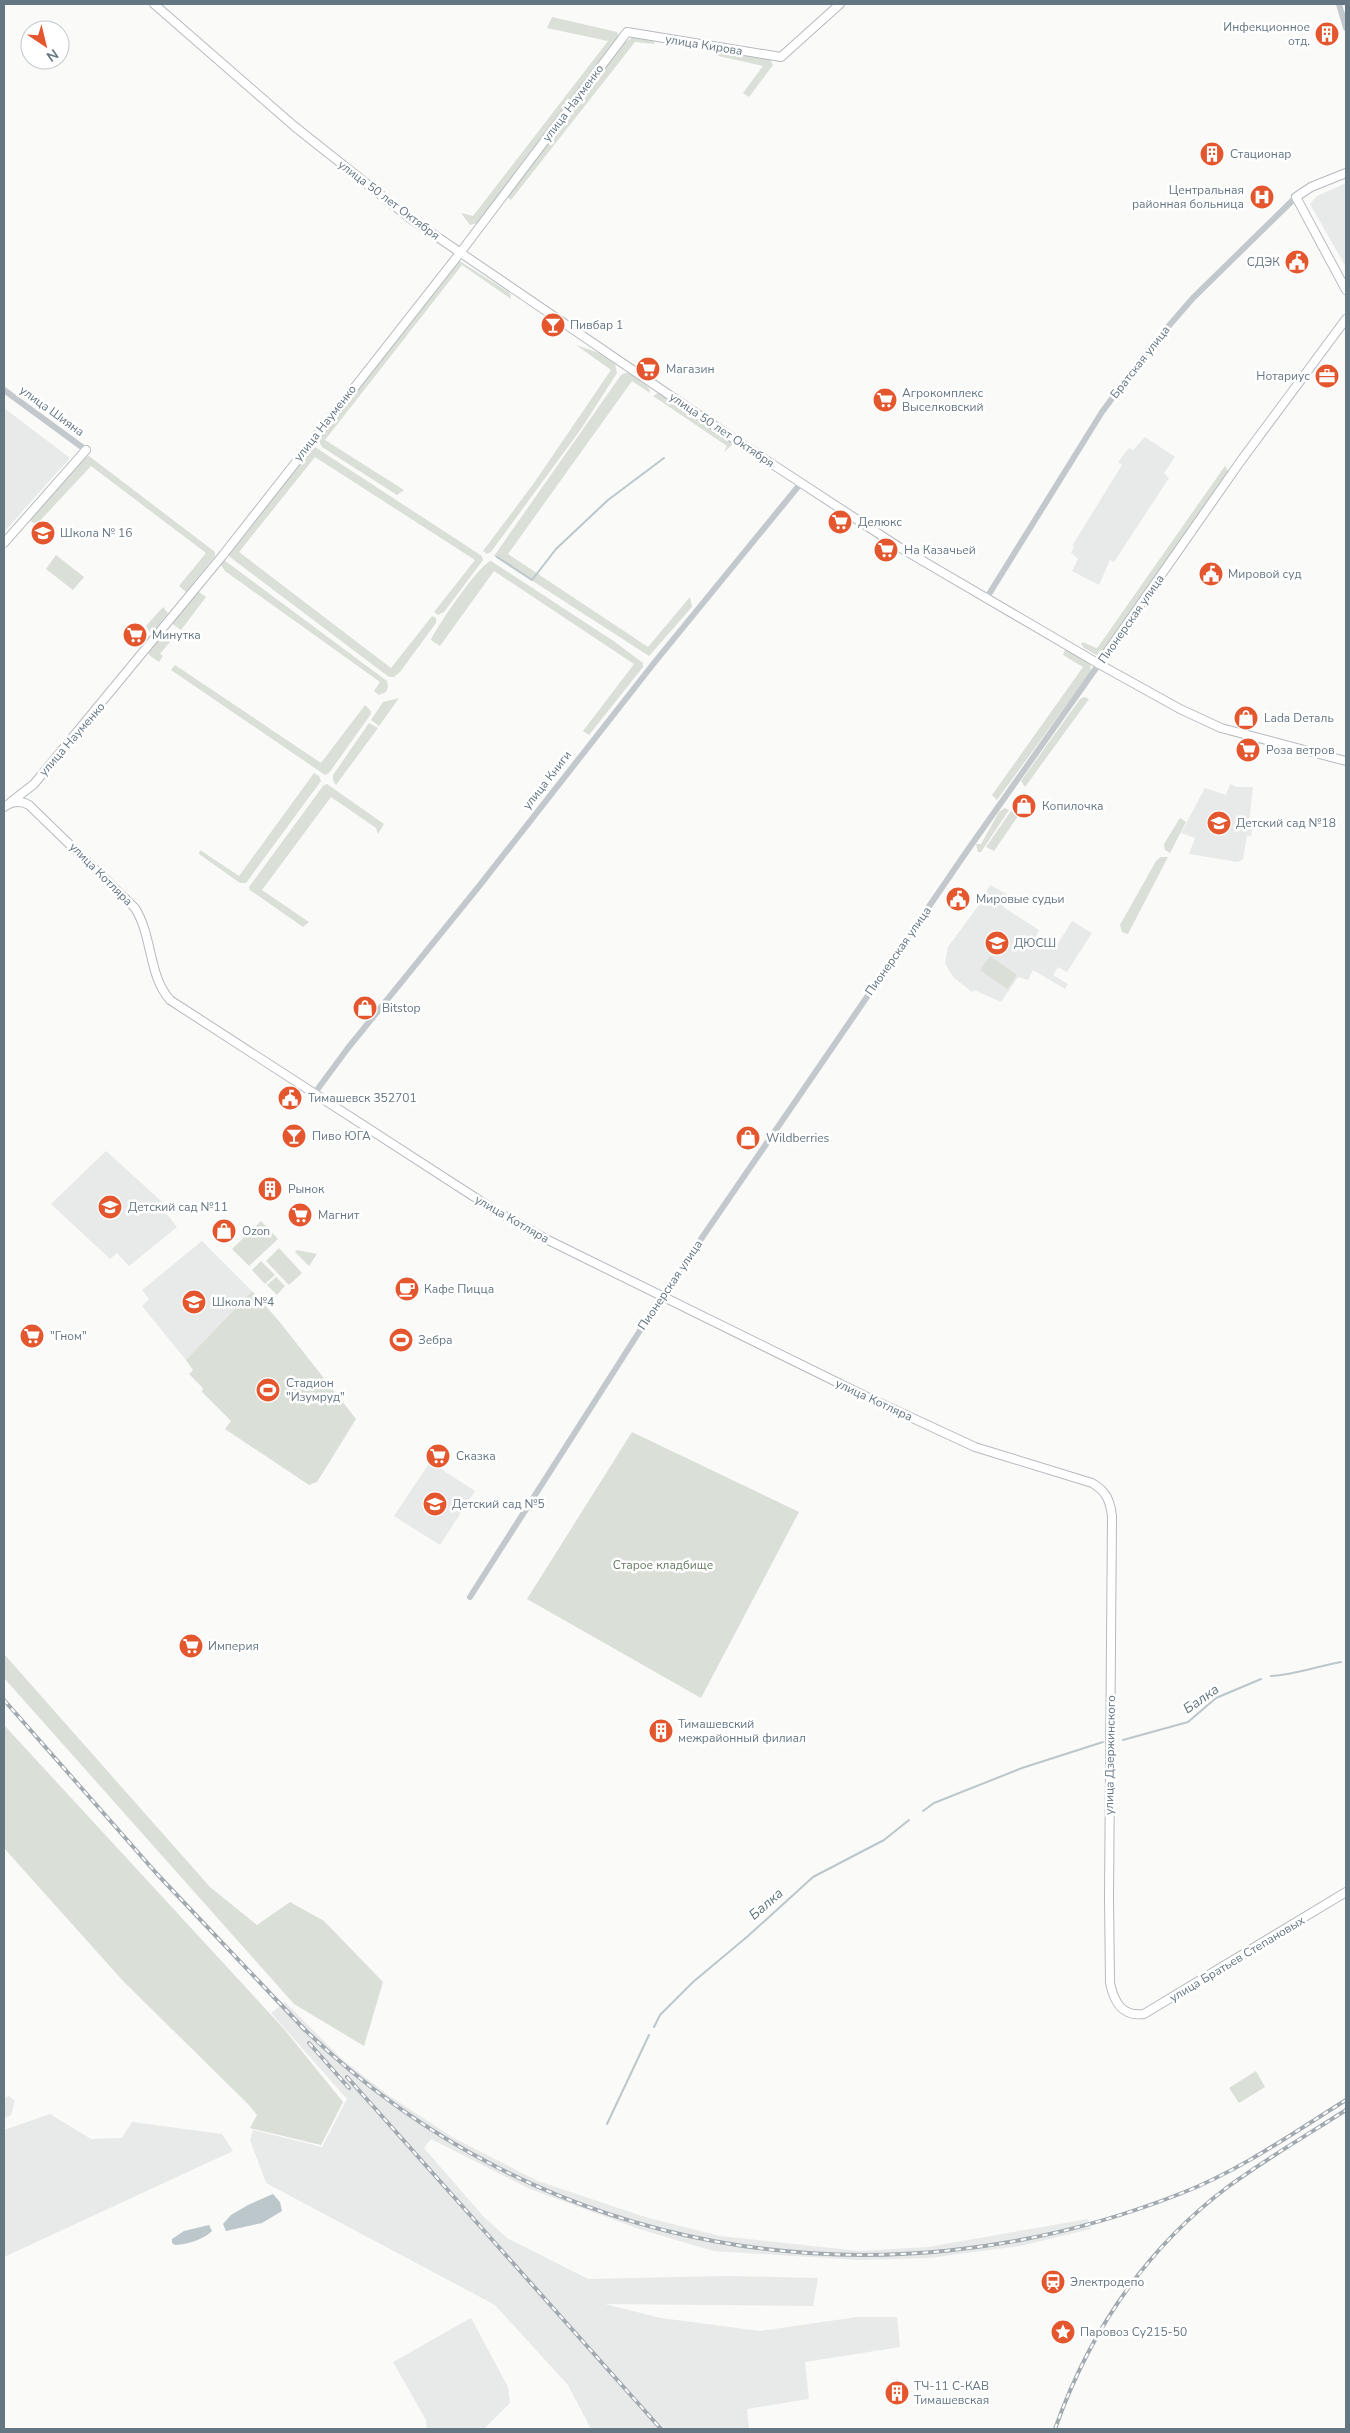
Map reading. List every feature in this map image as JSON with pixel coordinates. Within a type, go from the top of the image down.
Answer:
[{"type":"main road","name":"улица 50 лет Октября","points":[[154,4],[228,70],[338,163],[460,253],[899,547],[986,599],[1180,709],[1221,728],[1346,761]]},
{"type":"main road","name":"улица Кирова","points":[[627,32],[781,57],[840,4]]},
{"type":"main road","name":"улица Науменко","points":[[7,805],[34,784],[104,702],[223,555],[460,253],[627,32]]},
{"type":"main road","name":"Братская улица","points":[[1296,198],[1312,187],[1346,174]]},
{"type":"main road","points":[[1296,198],[1346,290]]},
{"type":"main road","name":"Пионерская улица","points":[[1099,664],[1244,458],[1346,318]]},
{"type":"main road","points":[[4,544],[86,450]]},
{"type":"main road","name":"улица Науменко","points":[[7,805],[26,803]]},
{"type":"main road","name":"улица Котляра","points":[[26,803],[71,844],[135,908],[144,923],[160,987],[170,1000],[496,1211],[548,1240],[868,1397],[975,1447],[1092,1483],[1102,1488],[1107,1495]]},
{"type":"main road","name":"улица Дзержинского","points":[[1107,1495],[1112,1516],[1110,1971],[1113,1997],[1124,2011]]},
{"type":"main road","name":"улица Братьев Степановых","points":[[1124,2011],[1134,2015],[1144,2014],[1346,1892]]},
{"type":"street","points":[[1339,4],[1346,28]]},
{"type":"street","name":"Братская улица","points":[[986,599],[1102,412],[1146,350],[1193,298],[1267,223],[1296,198]]},
{"type":"street","name":"улица Шияна","points":[[4,390],[86,450]]},
{"type":"street","name":"улица Книги","points":[[314,1094],[348,1048],[654,663],[801,483]]},
{"type":"street","name":"Пионерская улица","points":[[470,1597],[662,1296],[956,867],[1099,664]]},
{"type":"shaded area","points":[[1346,183],[1346,267],[1310,204],[1317,196]]},
{"type":"shaded area","points":[[4,408],[70,458],[4,532]]},
{"type":"shaded area","points":[[1145,437],[1175,457],[1164,473],[1169,478],[1114,562],[1110,560],[1099,585],[1072,571],[1078,559],[1071,553],[1074,547],[1072,546],[1122,465],[1118,462],[1129,448],[1133,450]]},
{"type":"shaded area","name":"Детский сад №18","points":[[1230,784],[1237,787],[1253,787],[1249,822],[1253,824],[1251,836],[1247,836],[1243,859],[1238,862],[1189,854],[1195,838],[1181,833],[1205,788],[1226,795]]},
{"type":"shaded area","name":"ДЮСШ","points":[[990,885],[1007,894],[1005,897],[1008,901],[1003,907],[1039,930],[1035,939],[1054,950],[1072,921],[1092,933],[1067,972],[1058,967],[1053,975],[1068,984],[1065,989],[1033,970],[1028,980],[1018,977],[1001,1002],[974,990],[972,992],[953,977],[945,963],[948,947],[978,906]]},
{"type":"shaded area","name":"Детский сад №11","points":[[106,1151],[170,1209],[166,1213],[177,1227],[129,1266],[117,1253],[110,1259],[51,1204]]},
{"type":"shaded area","name":"Школа №4","points":[[202,1241],[252,1291],[186,1360],[142,1306],[149,1299],[142,1290]]},
{"type":"shaded area","name":"Детский сад №5","points":[[430,1462],[475,1491],[440,1545],[394,1516]]},
{"type":"shaded area","points":[[285,2002],[343,2060],[388,2095],[452,2137],[538,2181],[645,2217],[720,2236],[859,2251],[928,2247],[1088,2219],[1091,2229],[1020,2246],[929,2258],[859,2260],[713,2251],[639,2229],[530,2189],[431,2139],[424,2148],[483,2216],[507,2238],[588,2279],[725,2276],[818,2278],[813,2306],[605,2304],[661,2318],[760,2331],[857,2317],[897,2317],[900,2347],[805,2362],[809,2399],[747,2409],[749,2429],[591,2429],[568,2385],[495,2305],[266,2183],[250,2140],[253,2130],[322,2147],[347,2099],[271,2013]]},
{"type":"shaded area","points":[[9,2096],[15,2101],[11,2115],[4,2118],[4,2098]]},
{"type":"shaded area","points":[[50,2114],[91,2139],[122,2138],[132,2122],[222,2134],[233,2151],[4,2257],[4,2130]]},
{"type":"shaded area","points":[[273,2194],[280,2202],[282,2211],[262,2223],[226,2231],[223,2224],[231,2215]]},
{"type":"shaded area","points":[[209,2225],[212,2231],[200,2239],[190,2243],[175,2245],[172,2243],[172,2239],[184,2231]]},
{"type":"shaded area","points":[[471,2318],[508,2387],[510,2403],[484,2429],[427,2429],[426,2420],[393,2362]]},
{"type":"green space","points":[[552,17],[617,32],[618,41],[478,223],[470,225],[461,213],[473,216],[608,41],[547,28]]},
{"type":"green space","points":[[633,37],[654,40],[654,44],[635,42],[511,200],[507,197],[624,43]]},
{"type":"green space","points":[[716,50],[770,60],[773,65],[749,97],[743,93],[763,66],[714,55]]},
{"type":"green space","points":[[458,260],[510,293],[511,299],[462,265],[325,440],[404,490],[397,495],[322,447],[318,440]]},
{"type":"green space","points":[[576,345],[599,353],[615,364],[617,373],[581,429],[491,552],[487,554],[483,551],[534,483],[611,370]]},
{"type":"green space","points":[[630,373],[649,388],[650,393],[632,381],[508,554],[648,647],[690,597],[692,607],[649,656],[494,556],[621,375]]},
{"type":"green space","points":[[658,393],[731,442],[732,445],[724,452],[727,446],[653,396]]},
{"type":"green space","points":[[315,447],[482,556],[483,560],[444,612],[438,615],[434,612],[475,560],[315,457],[239,552],[391,668],[432,616],[436,618],[436,623],[400,672],[394,677],[389,677],[226,554]]},
{"type":"green space","points":[[89,456],[215,552],[215,556],[186,592],[179,586],[206,553],[91,466],[36,525],[30,520],[84,458]]},
{"type":"green space","points":[[1225,466],[1229,472],[1100,657],[1084,648],[1081,644],[1083,642],[1096,648],[1098,647]]},
{"type":"green space","points":[[56,555],[84,577],[73,590],[46,569]]},
{"type":"green space","points":[[224,560],[387,681],[388,687],[386,692],[379,695],[374,691],[380,682],[225,571],[220,563]]},
{"type":"green space","points":[[491,561],[615,642],[643,663],[643,667],[589,735],[583,731],[634,664],[494,571],[440,646],[431,640],[449,610],[468,584],[485,564]]},
{"type":"green space","points":[[196,590],[206,597],[181,630],[171,623]]},
{"type":"green space","points":[[163,607],[168,613],[156,629],[150,632],[146,626]]},
{"type":"green space","points":[[165,630],[174,637],[160,654],[163,656],[159,662],[149,655],[148,650]]},
{"type":"green space","points":[[1065,650],[1090,662],[1091,671],[997,800],[992,795],[1083,667],[1063,655]]},
{"type":"green space","points":[[175,665],[321,763],[365,705],[371,711],[371,714],[329,773],[325,775],[171,670]]},
{"type":"green space","points":[[1084,697],[1089,699],[1025,787],[1021,781],[1080,699]]},
{"type":"green space","points":[[399,698],[379,726],[371,720],[383,702]]},
{"type":"green space","points":[[369,723],[378,728],[336,785],[333,775]]},
{"type":"green space","points":[[314,773],[319,776],[321,781],[246,883],[240,883],[199,854],[200,850],[239,876]]},
{"type":"green space","points":[[327,784],[384,824],[378,834],[376,828],[331,797],[262,890],[309,922],[303,927],[250,890],[249,887],[323,786]]},
{"type":"green space","points":[[1005,808],[1009,810],[981,852],[978,852],[976,844],[981,844],[999,812]]},
{"type":"green space","points":[[1011,811],[1018,816],[994,851],[986,847]]},
{"type":"green space","points":[[1180,818],[1186,822],[1170,853],[1165,850],[1164,844]]},
{"type":"green space","points":[[1161,857],[1168,857],[1128,934],[1122,932],[1120,925],[1156,861]]},
{"type":"green space","points":[[990,956],[1017,975],[1007,989],[980,970]]},
{"type":"green space","points":[[261,1221],[278,1239],[249,1266],[232,1249]]},
{"type":"green space","points":[[279,1248],[302,1273],[289,1285],[266,1261]]},
{"type":"green space","points":[[297,1250],[317,1254],[309,1266],[295,1252]]},
{"type":"green space","points":[[261,1261],[275,1275],[265,1284],[252,1270]]},
{"type":"green space","points":[[276,1277],[285,1286],[277,1295],[267,1285]]},
{"type":"green space","name":"Стадион \"Изумруд\"","points":[[252,1291],[279,1321],[356,1419],[317,1482],[309,1485],[225,1429],[231,1421],[202,1392],[203,1388],[189,1374],[193,1370],[186,1360]]},
{"type":"green space","name":"Старое кладбище","points":[[632,1432],[799,1512],[701,1698],[527,1599]]},
{"type":"green space","points":[[4,1654],[210,1887],[257,1925],[290,1902],[324,1921],[383,1982],[364,2046],[294,2004],[4,1678]]},
{"type":"green space","points":[[4,1725],[284,2029],[343,2102],[321,2145],[250,2128],[257,2115],[248,2104],[123,1981],[4,1848]]},
{"type":"green space","points":[[1256,2071],[1265,2087],[1239,2103],[1229,2088]]},
{"type":"waterway","points":[[497,557],[532,580],[556,549],[608,500],[664,458]]},
{"type":"waterway","name":"Балка","points":[[1271,1676],[1341,1662]]},
{"type":"waterway","name":"Балка","points":[[1123,1740],[1188,1722],[1216,1698],[1261,1679]]},
{"type":"waterway","name":"Балка","points":[[923,1811],[934,1803],[1022,1768],[1103,1742]]},
{"type":"waterway","name":"Балка","points":[[654,2027],[660,2015],[693,1982],[748,1936],[813,1877],[884,1840],[909,1820]]},
{"type":"waterway","name":"Балка","points":[[607,2124],[649,2035]]},
{"type":"railway","points":[[4,1700],[157,1874],[305,2030]]},
{"type":"railway","points":[[301,2026],[394,2104],[496,2167],[603,2212],[716,2242],[832,2254],[949,2250],[1066,2230],[1182,2193],[1204,2184],[1246,2162],[1346,2100]]},
{"type":"railway","points":[[309,2043],[349,2088]]},
{"type":"railway","points":[[347,2077],[661,2429]]},
{"type":"railway","points":[[1055,2429],[1085,2359],[1103,2326],[1146,2265],[1199,2210],[1229,2186],[1346,2110]]},
{"type":"place","name":"Инфекционное отд.","points":[[1327,34]]},
{"type":"place","name":"Стационар","points":[[1212,154]]},
{"type":"place","name":"Центральная районная больница","points":[[1262,197]]},
{"type":"place","name":"СДЭК","points":[[1297,262]]},
{"type":"place","name":"Пивбар 1","points":[[553,325]]},
{"type":"place","name":"Магазин","points":[[648,369]]},
{"type":"place","name":"Нотариус","points":[[1327,376]]},
{"type":"place","name":"Агрокомплекс Выселковский","points":[[885,400]]},
{"type":"place","name":"Делюкс","points":[[840,522]]},
{"type":"place","name":"Школа № 16","points":[[43,533]]},
{"type":"place","name":"На Казачьей","points":[[886,550]]},
{"type":"place","name":"Мировой суд","points":[[1211,574]]},
{"type":"place","name":"Минутка","points":[[135,635]]},
{"type":"place","name":"Lada Dеталь","points":[[1246,718]]},
{"type":"place","name":"Роза ветров","points":[[1248,750]]},
{"type":"place","name":"Копилочка","points":[[1024,806]]},
{"type":"place","name":"Детский сад №18","points":[[1219,823]]},
{"type":"place","name":"Мировые судьи","points":[[958,899]]},
{"type":"place","name":"ДЮСШ","points":[[997,943]]},
{"type":"place","name":"Bitstop","points":[[365,1008]]},
{"type":"place","name":"Тимашевск 352701","points":[[290,1098]]},
{"type":"place","name":"Пиво ЮГА","points":[[294,1136]]},
{"type":"place","name":"Wildberries","points":[[748,1138]]},
{"type":"place","name":"Рынок","points":[[270,1189]]},
{"type":"place","name":"Детский сад №11","points":[[110,1207]]},
{"type":"place","name":"Магнит","points":[[300,1215]]},
{"type":"place","name":"Ozon","points":[[224,1231]]},
{"type":"place","name":"Кафе Пицца","points":[[407,1289]]},
{"type":"place","name":"Школа №4","points":[[194,1302]]},
{"type":"place","name":"\"Гном\"","points":[[32,1336]]},
{"type":"place","name":"Зебра","points":[[401,1340]]},
{"type":"place","name":"Стадион \"Изумруд\"","points":[[268,1390]]},
{"type":"place","name":"Сказка","points":[[438,1456]]},
{"type":"place","name":"Детский сад №5","points":[[435,1504]]},
{"type":"place","name":"Империя","points":[[191,1646]]},
{"type":"place","name":"Тимашевский межрайонный филиал","points":[[661,1731]]},
{"type":"place","name":"Электродепо","points":[[1053,2282]]},
{"type":"place","name":"Паровоз Су215-50","points":[[1063,2332]]},
{"type":"place","name":"ТЧ-11 С-КАВ Тимашевская","points":[[897,2393]]}]
